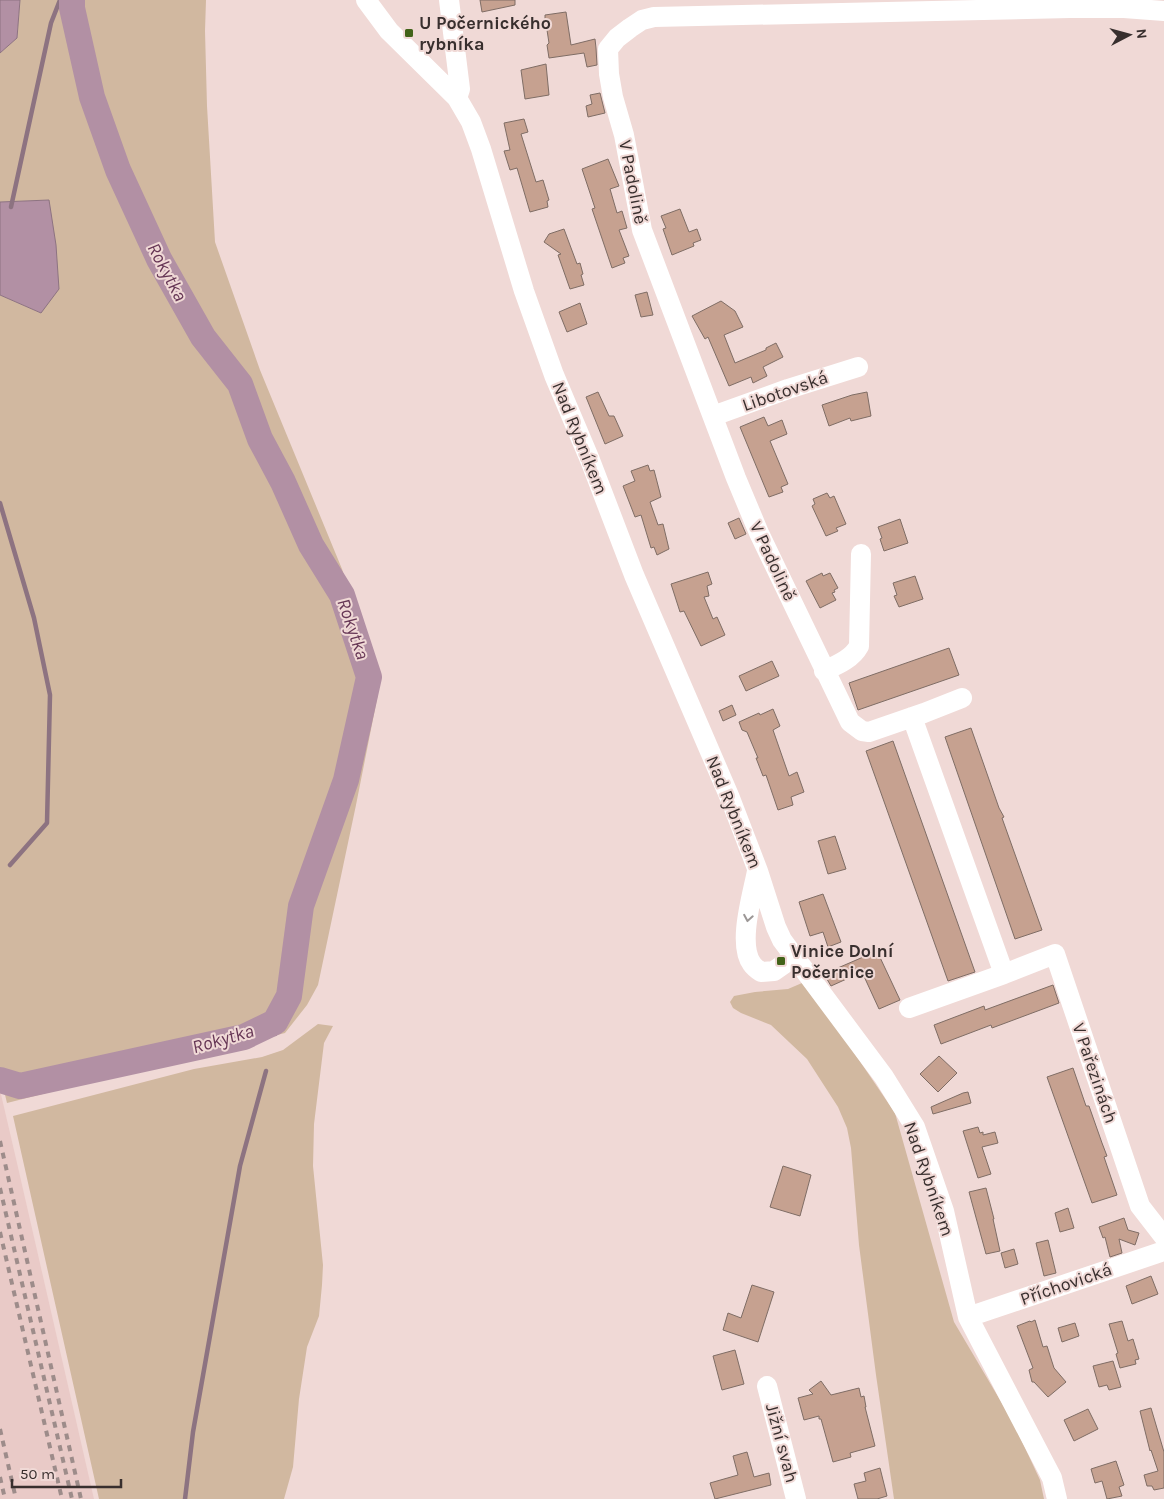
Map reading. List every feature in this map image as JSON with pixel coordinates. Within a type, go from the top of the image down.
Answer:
[{"type":"street","name":"Nad Rybníkem","points":[[366,0],[389,31],[457,98],[470,122],[481,149],[524,291],[554,375],[590,460],[634,575],[730,798],[758,870],[776,927],[782,940],[884,1077],[915,1127],[944,1211],[968,1317],[1052,1478],[1057,1499]]},
{"type":"street","points":[[449,0],[460,89],[457,98]]},
{"type":"street","name":"V Padolině","points":[[962,698],[869,732],[862,731],[850,722],[759,533],[736,478],[642,230],[624,135],[608,74],[608,49],[617,38],[630,28],[642,20],[654,17],[1070,8],[1124,8],[1164,11]]},
{"type":"street","points":[[429,69],[455,54]]},
{"type":"street","name":"Libotovská","points":[[713,416],[788,389],[858,367]]},
{"type":"street","points":[[824,670],[850,657],[859,646],[861,554]]},
{"type":"street","points":[[912,717],[1004,974]]},
{"type":"street","points":[[758,870],[746,925],[746,947],[751,964],[761,972],[774,971],[794,956]]},
{"type":"street","name":"V Pařezinách","points":[[909,1008],[1055,954],[1140,1206],[1164,1237]]},
{"type":"street","name":"Příchovická","points":[[968,1317],[1164,1251]]},
{"type":"street","name":"Jižní svah","points":[[767,1386],[796,1499]]},
{"type":"shaded area","points":[[0,0],[20,0],[17,38],[0,53]]},
{"type":"shaded area","points":[[20,0],[206,0],[207,106],[215,242],[260,370],[342,569],[376,671],[378,694],[318,985],[307,1005],[285,1033],[7,1103],[0,1074],[0,295],[41,313],[49,200],[0,202],[0,53],[17,38]]},
{"type":"shaded area","points":[[49,200],[56,245],[59,289],[41,313],[0,295],[0,202]]},
{"type":"shaded area","points":[[802,983],[838,1029],[895,1113],[954,1322],[1013,1422],[1040,1480],[1044,1499],[894,1499],[859,1245],[851,1148],[847,1128],[838,1107],[807,1059],[771,1025],[741,1013],[733,1008],[730,1002],[734,996],[788,989]]},
{"type":"shaded area","points":[[318,1024],[333,1026],[324,1043],[314,1124],[313,1166],[323,1265],[322,1285],[319,1316],[307,1347],[299,1399],[293,1467],[284,1499],[99,1499],[13,1116],[194,1069],[262,1057],[283,1050]]},
{"type":"shaded area","points":[[0,1090],[17,1163],[94,1499],[0,1499]]},
{"type":"building","points":[[480,0],[515,0],[515,5],[482,12]]},
{"type":"building","points":[[566,12],[571,45],[595,39],[597,65],[587,67],[584,53],[549,58],[547,30],[544,28],[543,23],[545,15]]},
{"type":"building","points":[[546,64],[549,95],[525,99],[521,70]]},
{"type":"building","points":[[600,93],[605,113],[588,117],[586,106],[592,104],[590,95]]},
{"type":"building","points":[[524,119],[528,132],[521,134],[536,182],[543,180],[549,200],[547,201],[548,207],[530,212],[517,168],[510,170],[504,151],[510,150],[504,123]]},
{"type":"building","points":[[608,159],[619,186],[610,189],[617,213],[622,211],[627,228],[619,230],[629,256],[623,258],[625,263],[612,268],[592,209],[595,208],[582,169]]},
{"type":"building","points":[[680,209],[689,232],[697,229],[701,240],[693,243],[694,246],[672,255],[663,229],[666,228],[661,216]]},
{"type":"building","points":[[564,229],[577,264],[580,263],[583,274],[581,275],[584,285],[570,289],[558,255],[561,254],[544,242],[549,234]]},
{"type":"building","points":[[647,292],[653,315],[641,317],[635,295]]},
{"type":"building","points":[[721,301],[735,311],[743,327],[724,335],[735,363],[766,350],[766,348],[776,343],[783,357],[763,367],[767,376],[753,383],[751,377],[729,386],[708,337],[705,339],[692,316]]},
{"type":"building","points":[[580,303],[587,324],[567,332],[559,312]]},
{"type":"building","points":[[598,392],[609,416],[614,416],[623,436],[605,444],[586,397]]},
{"type":"building","points":[[867,392],[871,416],[851,421],[850,418],[829,426],[822,405]]},
{"type":"building","points":[[764,417],[768,426],[782,420],[787,434],[770,441],[788,484],[781,487],[783,492],[769,497],[740,427]]},
{"type":"building","points":[[648,465],[650,471],[654,470],[661,497],[650,502],[658,525],[663,524],[669,549],[657,555],[654,547],[651,548],[641,515],[635,517],[623,486],[635,481],[631,471]]},
{"type":"building","points":[[827,493],[830,498],[834,496],[846,524],[836,528],[838,531],[826,536],[812,506],[815,504],[813,499]]},
{"type":"building","points":[[739,518],[746,534],[735,539],[728,523]]},
{"type":"building","points":[[900,519],[908,543],[884,551],[878,527]]},
{"type":"building","points":[[708,572],[712,584],[707,586],[709,596],[704,597],[713,619],[717,617],[725,635],[701,646],[684,611],[680,612],[671,584]]},
{"type":"building","points":[[822,573],[823,576],[830,573],[838,588],[832,593],[836,600],[820,608],[806,581]]},
{"type":"building","points":[[915,576],[923,599],[899,607],[894,596],[897,595],[893,583]]},
{"type":"building","points":[[949,648],[959,675],[858,710],[849,683]]},
{"type":"building","points":[[772,661],[779,676],[746,691],[739,676]]},
{"type":"building","points":[[732,705],[736,715],[723,721],[719,711]]},
{"type":"building","points":[[773,709],[780,726],[773,730],[789,776],[797,772],[804,792],[791,797],[793,805],[778,810],[766,775],[763,776],[747,732],[742,730],[739,722]]},
{"type":"building","points":[[971,728],[999,808],[1004,817],[1002,818],[1042,930],[1015,939],[945,737]]},
{"type":"building","points":[[893,741],[975,972],[948,981],[866,751]]},
{"type":"building","points":[[835,836],[846,869],[828,874],[818,841]]},
{"type":"building","points":[[823,894],[841,942],[828,947],[823,932],[810,936],[799,902]]},
{"type":"building","points":[[877,951],[900,1000],[879,1009],[862,972],[831,986],[824,974]]},
{"type":"building","points":[[1053,985],[1059,1003],[992,1028],[991,1025],[941,1044],[934,1025],[984,1006],[985,1010]]},
{"type":"building","points":[[939,1056],[957,1073],[938,1092],[920,1074]]},
{"type":"building","points":[[1073,1068],[1086,1106],[1089,1106],[1107,1156],[1104,1157],[1117,1195],[1092,1203],[1047,1077]]},
{"type":"building","points":[[968,1092],[971,1103],[933,1114],[931,1107]]},
{"type":"building","points":[[978,1127],[980,1133],[983,1132],[983,1135],[995,1132],[998,1143],[982,1147],[991,1174],[978,1178],[963,1131]]},
{"type":"building","points":[[783,1166],[811,1175],[800,1216],[770,1207]]},
{"type":"building","points":[[986,1188],[1000,1251],[986,1254],[969,1192]]},
{"type":"building","points":[[1068,1208],[1074,1228],[1060,1232],[1055,1213]]},
{"type":"building","points":[[1124,1218],[1128,1230],[1139,1233],[1135,1245],[1119,1239],[1122,1253],[1110,1257],[1105,1237],[1103,1238],[1099,1227]]},
{"type":"building","points":[[1048,1240],[1056,1273],[1044,1276],[1036,1243]]},
{"type":"building","points":[[1014,1249],[1018,1264],[1005,1268],[1001,1253]]},
{"type":"building","points":[[1151,1276],[1158,1294],[1132,1304],[1126,1286]]},
{"type":"building","points":[[752,1285],[774,1292],[758,1342],[723,1330],[728,1313],[741,1318]]},
{"type":"building","points":[[1035,1320],[1043,1347],[1047,1346],[1054,1368],[1066,1382],[1048,1397],[1032,1382],[1029,1370],[1033,1368],[1017,1326]]},
{"type":"building","points":[[1122,1321],[1128,1341],[1133,1339],[1139,1359],[1135,1360],[1136,1364],[1120,1368],[1116,1354],[1118,1353],[1109,1324]]},
{"type":"building","points":[[1075,1323],[1079,1336],[1062,1342],[1058,1328]]},
{"type":"building","points":[[735,1350],[744,1384],[722,1390],[713,1356]]},
{"type":"building","points":[[1113,1361],[1121,1387],[1109,1390],[1107,1385],[1099,1387],[1093,1366]]},
{"type":"building","points":[[821,1381],[831,1395],[859,1388],[861,1397],[864,1396],[875,1446],[850,1453],[851,1457],[833,1462],[821,1419],[819,1419],[819,1416],[804,1420],[798,1398],[813,1394],[809,1390]]},
{"type":"building","points":[[1151,1408],[1164,1452],[1164,1488],[1154,1490],[1152,1486],[1147,1486],[1144,1475],[1158,1471],[1150,1451],[1140,1411]]},
{"type":"building","points":[[1088,1409],[1098,1429],[1074,1441],[1064,1420]]},
{"type":"building","points":[[747,1452],[754,1477],[769,1473],[771,1485],[715,1499],[710,1483],[738,1475],[733,1456]]},
{"type":"building","points":[[1116,1461],[1124,1485],[1119,1487],[1122,1496],[1107,1499],[1102,1481],[1095,1483],[1091,1469]]},
{"type":"building","points":[[880,1468],[887,1496],[877,1499],[858,1499],[854,1484],[866,1481],[864,1473]]},
{"type":"waterway","points":[[11,207],[51,23],[60,0]]},
{"type":"waterway","name":"Rokytka","points":[[0,1080],[20,1086],[244,1037],[275,1022],[289,996],[301,906],[346,780],[369,677],[342,595],[311,545],[283,482],[260,439],[240,384],[203,337],[159,259],[118,170],[92,97],[72,8],[72,0]]},
{"type":"waterway","points":[[0,503],[34,618],[50,695],[47,823],[10,865]]},
{"type":"waterway","points":[[275,1022],[275,1034]]},
{"type":"waterway","points":[[185,1499],[193,1432],[240,1166],[266,1071]]},
{"type":"railway","points":[[0,1141],[81,1499]]},
{"type":"railway","points":[[0,1188],[72,1499]]},
{"type":"railway","points":[[0,1232],[62,1499]]},
{"type":"railway","points":[[0,1429],[16,1499]]},
{"type":"railway","points":[[0,1477],[5,1499]]},
{"type":"place","name":"U Počernického rybníka","points":[[409,33]]},
{"type":"place","name":"Vinice Dolní Počernice","points":[[781,961]]}]
